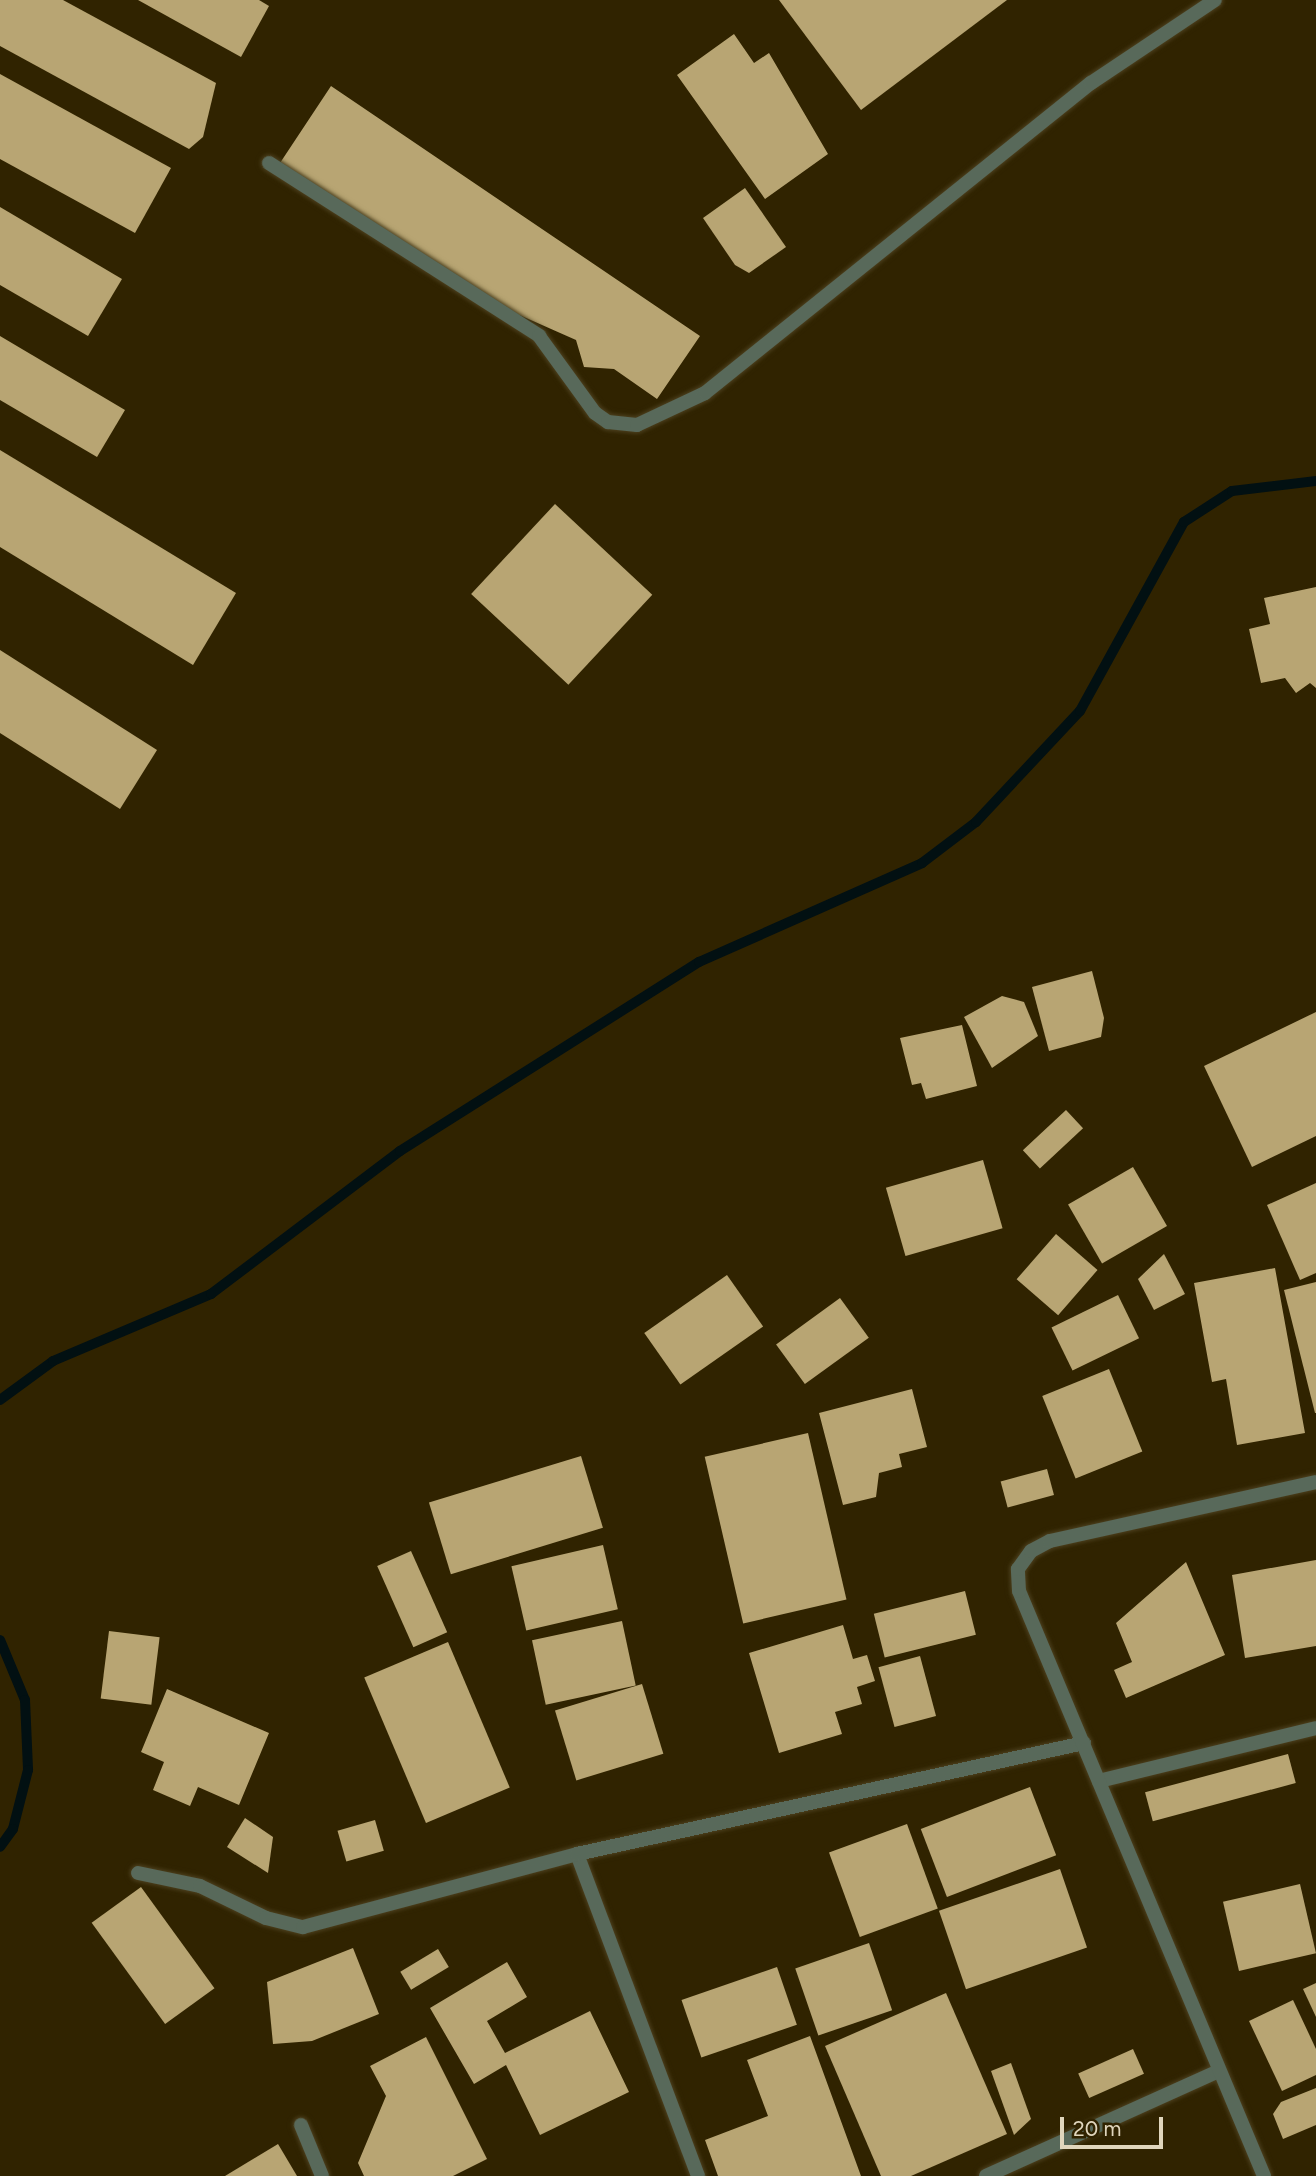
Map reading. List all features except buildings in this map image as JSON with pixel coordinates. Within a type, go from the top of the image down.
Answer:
[{"type":"street","points":[[269,163],[539,336],[595,413],[608,422],[637,425],[705,393],[1091,83],[1215,0]]},
{"type":"street","points":[[1264,2176],[1216,2072],[1084,1743],[1019,1591],[1018,1569],[1031,1551],[1050,1541],[1316,1482]]},
{"type":"street","points":[[1099,1781],[1316,1728]]},
{"type":"street","points":[[138,1873],[200,1886],[265,1918],[303,1927],[577,1854],[1084,1743]]},
{"type":"street","points":[[577,1854],[698,2176]]},
{"type":"street","points":[[985,2176],[1216,2072]]},
{"type":"street","points":[[301,2126],[322,2176]]},
{"type":"waterway","points":[[0,1400],[53,1361],[211,1294],[400,1151],[699,962],[922,863],[976,822],[1080,711],[1184,522],[1232,491],[1316,481]]},
{"type":"waterway","points":[[0,1640],[25,1700],[28,1770],[13,1829],[0,1847]]}]
